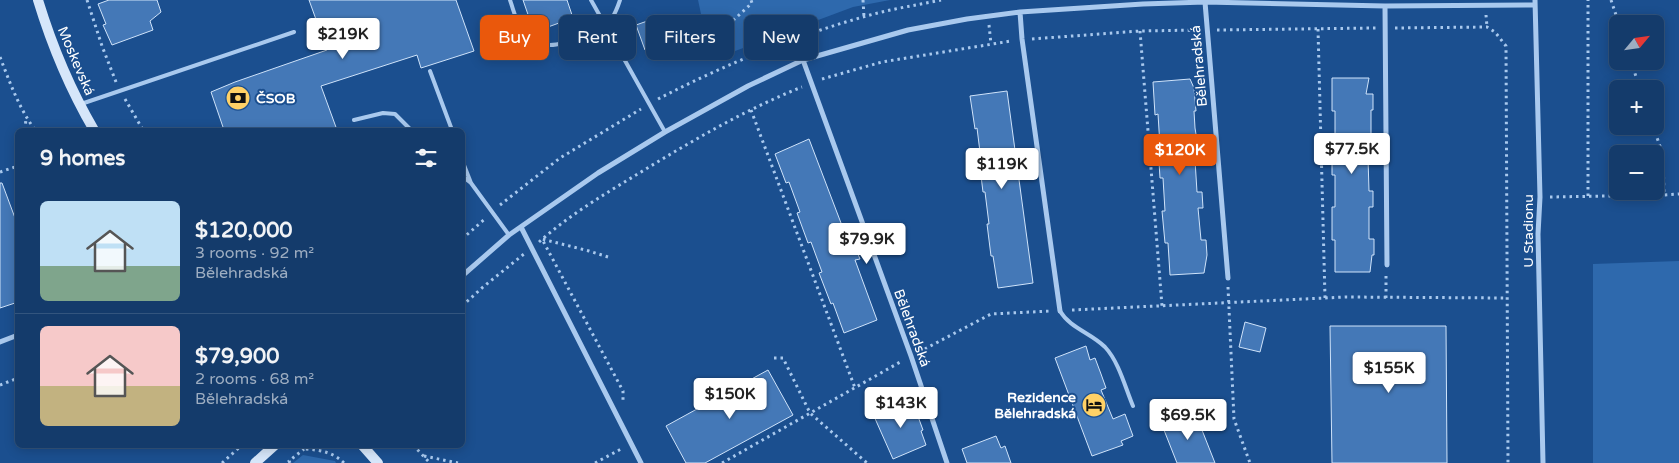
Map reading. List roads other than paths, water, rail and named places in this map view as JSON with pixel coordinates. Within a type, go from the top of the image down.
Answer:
[{"type":"street","name":"Moskevská","points":[[38,0],[62,68],[79,105],[93,128]]},
{"type":"street","points":[[818,56],[908,30],[1020,12],[1205,2],[1287,2],[1385,6],[1534,2]]},
{"type":"street","name":"Bělehradská","points":[[1205,2],[1228,278]]},
{"type":"street","name":"U Stadionu","points":[[1534,2],[1540,197],[1538,234],[1543,463]]},
{"type":"street","points":[[1385,6],[1386,265]]},
{"type":"street","points":[[1020,12],[1022,39],[1060,311]]},
{"type":"street","points":[[465,273],[509,235],[598,173],[748,86],[804,60]]},
{"type":"street","name":"Bělehradská","points":[[804,60],[911,356],[947,463]]},
{"type":"street","points":[[520,227],[641,463]]},
{"type":"street","points":[[0,342],[15,336]]},
{"type":"street","points":[[255,463],[272,448]]},
{"type":"street","points":[[365,448],[378,463]]},
{"type":"lane","points":[[510,0],[519,26],[525,35],[535,42],[549,45],[559,43]]},
{"type":"lane","points":[[591,0],[599,15]]},
{"type":"lane","points":[[614,15],[620,0]]},
{"type":"lane","points":[[79,105],[294,32]]},
{"type":"lane","points":[[624,60],[666,132]]},
{"type":"lane","points":[[430,71],[451,128]]},
{"type":"lane","points":[[354,120],[383,113],[395,114],[409,128]]},
{"type":"lane","points":[[465,168],[471,183],[509,235]]},
{"type":"lane","points":[[465,178],[471,183]]},
{"type":"lane","points":[[1060,311],[1065,320],[1092,336],[1113,356],[1133,406]]},
{"type":"place","name":"ČSOB","points":[[238,98]]},
{"type":"place","name":"Rezidence Bělehradská","points":[[1094,405]]}]
